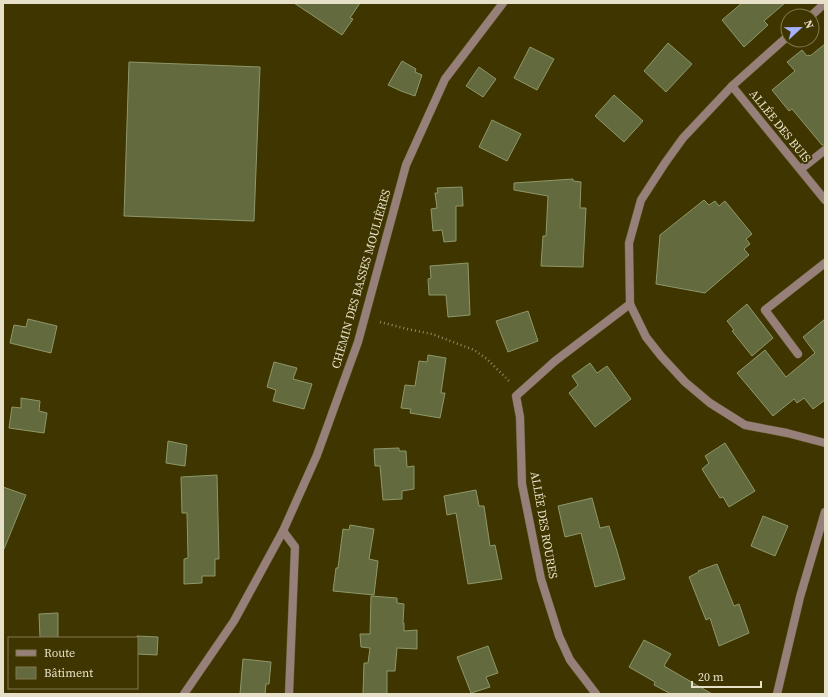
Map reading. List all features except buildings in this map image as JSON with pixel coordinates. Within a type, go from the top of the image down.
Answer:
[{"type":"street","name":"CHEMIN DES BASSES MOULIÈRES","points":[[184,694],[234,621],[283,531],[317,455],[358,342],[406,165],[445,79],[503,3]]},
{"type":"street","points":[[780,43],[732,86],[683,138],[641,200],[629,244],[630,304],[646,337],[661,356],[685,382],[710,403],[745,425],[787,433],[825,443]]},
{"type":"street","name":"ALLÉE DES BUIS","points":[[732,86],[825,200]]},
{"type":"street","points":[[800,170],[825,150]]},
{"type":"street","points":[[798,354],[765,310],[825,263]]},
{"type":"street","points":[[523,390],[555,361],[630,304]]},
{"type":"street","name":"ALLÉE DES ROURES","points":[[523,390],[516,396],[520,417],[522,484],[540,579],[559,636],[570,660],[596,694]]},
{"type":"street","points":[[777,694],[800,597],[825,512]]},
{"type":"street","points":[[283,531],[295,547],[290,694]]},
{"type":"path","points":[[364,318],[432,334],[474,350],[487,359],[509,380],[523,390]]}]
